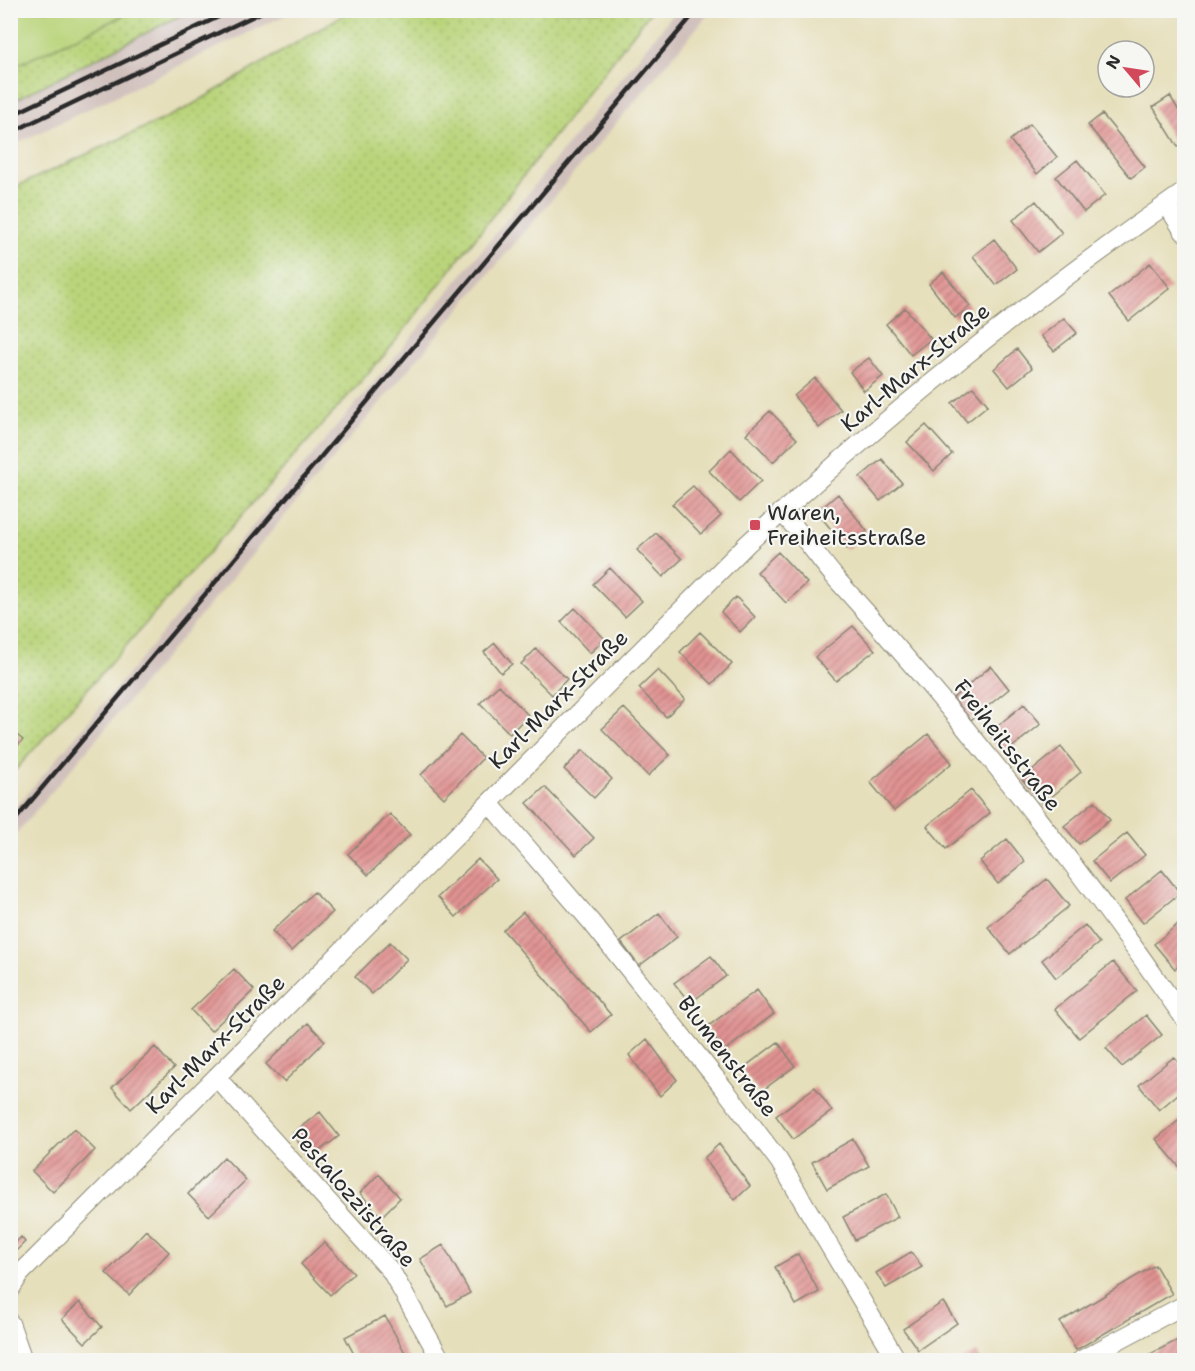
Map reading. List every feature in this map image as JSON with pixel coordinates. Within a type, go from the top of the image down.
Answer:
[{"type":"street","name":"Karl-Marx-Straße","points":[[10,1290],[20,1274],[747,543],[932,383],[1038,297],[1117,238],[1185,192]]},
{"type":"street","points":[[1167,205],[1185,232]]},
{"type":"street","name":"Freiheitsstraße","points":[[781,512],[795,526],[834,576],[909,658],[945,703],[1102,903],[1185,1018]]},
{"type":"street","name":"Blumenstraße","points":[[489,803],[592,923],[726,1090],[779,1161],[897,1360]]},
{"type":"street","name":"Pestalozzistraße","points":[[216,1077],[391,1270],[441,1360]]},
{"type":"street","points":[[1081,1360],[1185,1305]]},
{"type":"street","points":[[10,1323],[22,1360]]},
{"type":"shaded area","points":[[189,11],[294,11],[11,146],[10,102]]},
{"type":"shaded area","points":[[676,11],[711,11],[11,840],[11,813],[396,356]]},
{"type":"green space","points":[[11,10],[133,10],[133,11],[11,68]]},
{"type":"green space","points":[[133,11],[189,11],[11,102],[10,68]]},
{"type":"green space","points":[[350,11],[651,11],[387,352],[11,775],[11,189],[185,109]]},
{"type":"building","points":[[1170,96],[1184,119],[1184,143],[1178,147],[1153,107]]},
{"type":"building","points":[[1102,114],[1145,167],[1131,178],[1088,125]]},
{"type":"building","points":[[1030,124],[1057,157],[1037,174],[1010,140]]},
{"type":"building","points":[[1077,160],[1105,195],[1084,212],[1056,177]]},
{"type":"building","points":[[1036,201],[1062,233],[1038,252],[1013,220]]},
{"type":"building","points":[[994,239],[1017,269],[996,285],[973,256]]},
{"type":"building","points":[[1150,263],[1170,288],[1129,321],[1109,296]]},
{"type":"building","points":[[943,272],[970,306],[955,318],[929,284]]},
{"type":"building","points":[[905,308],[931,339],[911,355],[886,324]]},
{"type":"building","points":[[1064,318],[1077,333],[1054,351],[1041,336]]},
{"type":"building","points":[[1017,349],[1032,368],[1009,387],[994,369]]},
{"type":"building","points":[[869,358],[883,376],[864,391],[850,372]]},
{"type":"building","points":[[815,378],[841,410],[819,428],[794,396]]},
{"type":"building","points":[[973,387],[988,405],[967,422],[952,403]]},
{"type":"building","points":[[770,411],[797,439],[773,462],[746,434]]},
{"type":"building","points":[[926,425],[952,454],[934,471],[907,442]]},
{"type":"building","points":[[731,449],[761,481],[739,502],[709,471]]},
{"type":"building","points":[[882,459],[902,483],[880,501],[860,477]]},
{"type":"building","points":[[693,486],[721,516],[701,534],[672,504]]},
{"type":"building","points":[[838,494],[867,531],[847,549],[817,512]]},
{"type":"building","points":[[656,533],[682,559],[663,577],[637,550]]},
{"type":"building","points":[[778,552],[807,583],[786,603],[757,572]]},
{"type":"building","points":[[610,568],[642,601],[625,617],[593,584]]},
{"type":"building","points":[[736,597],[755,617],[740,632],[721,612]]},
{"type":"building","points":[[575,608],[605,639],[590,653],[561,622]]},
{"type":"building","points":[[853,626],[875,650],[836,681],[815,657]]},
{"type":"building","points":[[700,632],[732,664],[712,684],[680,652]]},
{"type":"building","points":[[495,643],[512,664],[501,673],[484,652]]},
{"type":"building","points":[[536,649],[567,679],[552,695],[521,664]]},
{"type":"building","points":[[991,666],[1009,689],[971,720],[953,698]]},
{"type":"building","points":[[658,670],[685,699],[666,717],[639,688]]},
{"type":"building","points":[[499,685],[528,715],[510,734],[480,703]]},
{"type":"building","points":[[1024,704],[1041,724],[1005,753],[989,733]]},
{"type":"building","points":[[624,708],[670,755],[648,776],[602,729]]},
{"type":"building","points":[[10,729],[23,740],[10,753]]},
{"type":"building","points":[[928,734],[952,763],[894,811],[870,782]]},
{"type":"building","points":[[460,735],[483,758],[444,798],[421,775]]},
{"type":"building","points":[[1061,747],[1081,772],[1043,804],[1022,779]]},
{"type":"building","points":[[583,750],[612,779],[594,798],[564,769]]},
{"type":"building","points":[[545,787],[594,838],[576,855],[527,803]]},
{"type":"building","points":[[971,790],[990,813],[946,849],[927,826]]},
{"type":"building","points":[[1095,801],[1110,820],[1079,844],[1064,826]]},
{"type":"building","points":[[390,814],[410,835],[368,875],[348,854]]},
{"type":"building","points":[[1127,833],[1145,855],[1110,883],[1092,861]]},
{"type":"building","points":[[1007,839],[1025,862],[998,884],[980,861]]},
{"type":"building","points":[[478,859],[497,879],[456,917],[438,897]]},
{"type":"building","points":[[1162,870],[1180,893],[1143,923],[1125,900]]},
{"type":"building","points":[[1047,879],[1069,906],[1010,954],[988,927]]},
{"type":"building","points":[[314,892],[333,912],[291,951],[272,931]]},
{"type":"building","points":[[523,912],[611,1015],[591,1032],[503,930]]},
{"type":"building","points":[[659,913],[677,937],[639,966],[621,942]]},
{"type":"building","points":[[1184,919],[1184,961],[1175,969],[1154,944]]},
{"type":"building","points":[[1085,925],[1099,943],[1056,978],[1042,960]]},
{"type":"building","points":[[390,942],[407,959],[372,994],[355,977]]},
{"type":"building","points":[[711,956],[726,976],[690,1003],[674,983]]},
{"type":"building","points":[[1113,962],[1137,991],[1079,1038],[1055,1009]]},
{"type":"building","points":[[234,969],[254,990],[211,1031],[191,1010]]},
{"type":"building","points":[[757,990],[774,1014],[724,1051],[707,1027]]},
{"type":"building","points":[[1146,1015],[1162,1035],[1122,1067],[1106,1048]]},
{"type":"building","points":[[308,1023],[325,1041],[284,1082],[266,1064]]},
{"type":"building","points":[[647,1039],[677,1080],[660,1096],[629,1055]]},
{"type":"building","points":[[778,1042],[795,1066],[759,1093],[742,1069]]},
{"type":"building","points":[[155,1047],[174,1068],[131,1109],[112,1088]]},
{"type":"building","points":[[1174,1057],[1184,1070],[1184,1089],[1159,1110],[1139,1085]]},
{"type":"building","points":[[815,1087],[832,1111],[793,1139],[776,1116]]},
{"type":"building","points":[[320,1112],[339,1136],[310,1158],[292,1134]]},
{"type":"building","points":[[1184,1116],[1184,1168],[1182,1170],[1156,1139]]},
{"type":"building","points":[[74,1129],[95,1150],[53,1192],[32,1171]]},
{"type":"building","points":[[853,1139],[869,1166],[827,1189],[812,1162]]},
{"type":"building","points":[[719,1144],[750,1186],[735,1200],[704,1158]]},
{"type":"building","points":[[224,1157],[246,1180],[209,1216],[188,1194]]},
{"type":"building","points":[[379,1174],[400,1198],[381,1217],[360,1193]]},
{"type":"building","points":[[886,1194],[898,1217],[855,1240],[843,1217]]},
{"type":"building","points":[[146,1230],[169,1252],[129,1295],[106,1273]]},
{"type":"building","points":[[21,1237],[25,1242],[16,1251],[12,1246]]},
{"type":"building","points":[[324,1242],[354,1273],[330,1295],[301,1264]]},
{"type":"building","points":[[443,1245],[470,1293],[447,1306],[420,1259]]},
{"type":"building","points":[[911,1252],[922,1267],[886,1288],[876,1273]]},
{"type":"building","points":[[798,1254],[819,1292],[796,1305],[775,1267]]},
{"type":"building","points":[[1155,1265],[1172,1294],[1076,1350],[1060,1322]]},
{"type":"building","points":[[80,1302],[102,1327],[85,1343],[62,1319]]},
{"type":"building","points":[[943,1302],[957,1323],[918,1350],[903,1329]]},
{"type":"building","points":[[385,1316],[409,1360],[357,1360],[345,1337]]},
{"type":"building","points":[[1184,1337],[1184,1360],[1151,1360],[1148,1355]]},
{"type":"building","points":[[976,1352],[981,1360],[961,1360]]},
{"type":"railway","points":[[10,116],[233,10]]},
{"type":"railway","points":[[10,133],[266,10]]},
{"type":"railway","points":[[10,826],[697,10]]},
{"type":"place","name":"Waren, Freiheitsstraße","points":[[755,525]]}]
